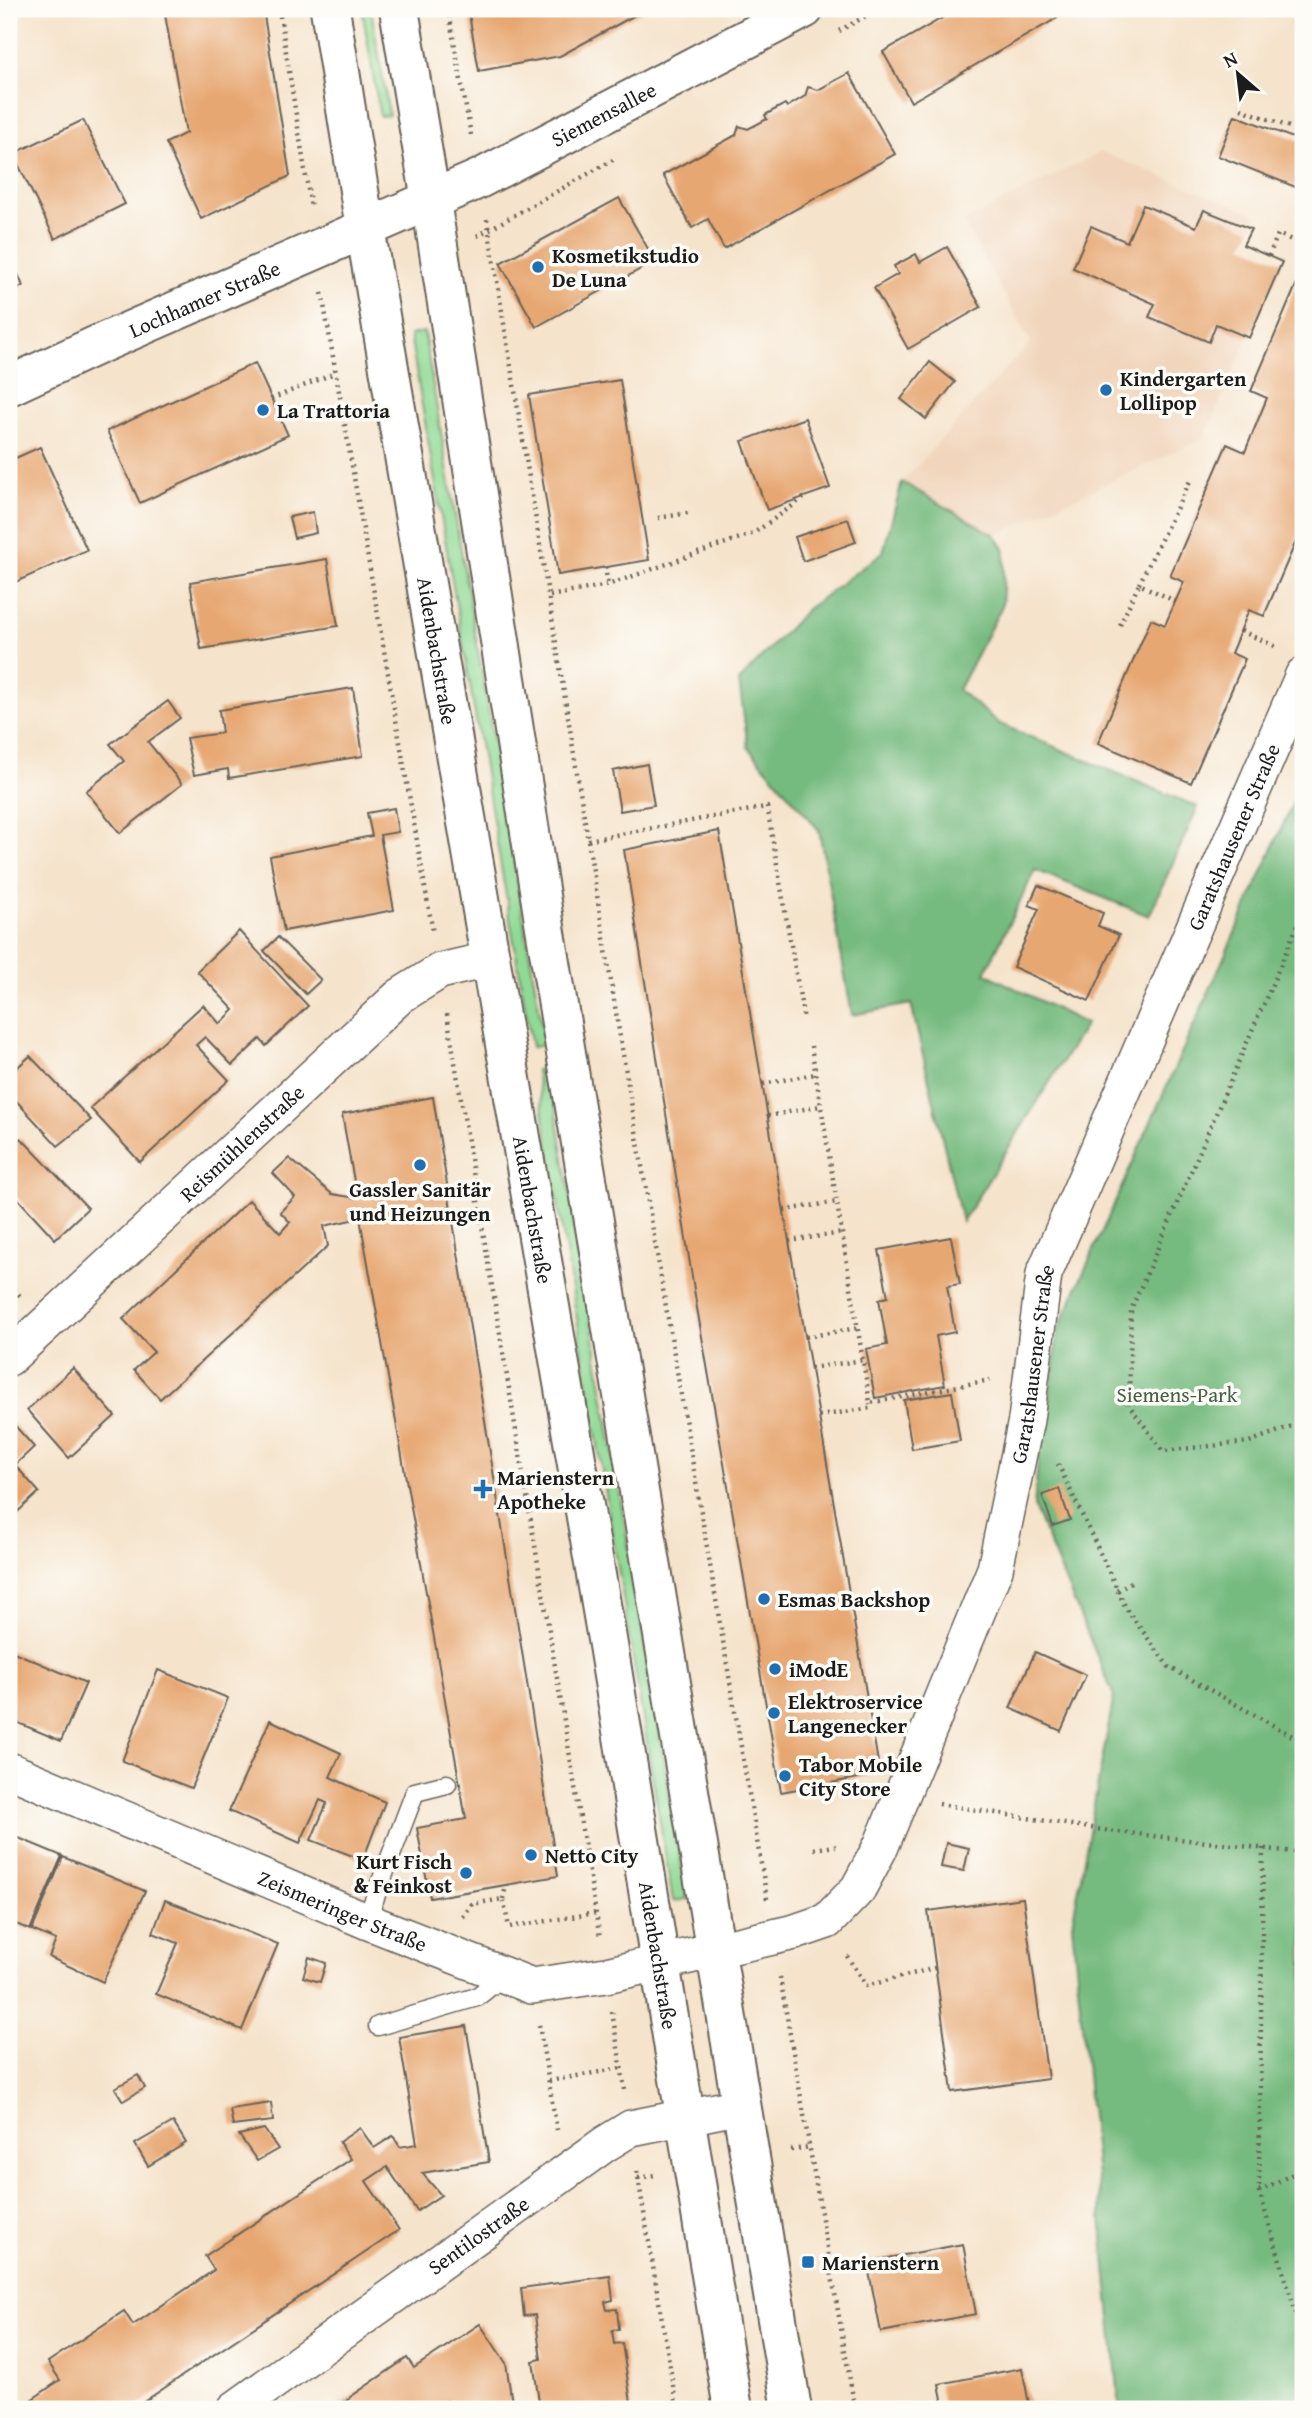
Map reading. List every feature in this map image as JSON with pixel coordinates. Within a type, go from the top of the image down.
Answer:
[{"type":"street","name":"Aidenbachstraße","points":[[330,9],[399,214],[544,921],[688,1957],[686,2115],[733,2409]]},
{"type":"street","name":"Aidenbachstraße","points":[[399,9],[399,214],[492,958],[688,1957],[741,2106],[792,2409]]},
{"type":"street","name":"Siemensallee","points":[[399,214],[479,179],[804,9]]},
{"type":"street","name":"Lochhamer Straße","points":[[9,386],[399,214]]},
{"type":"street","name":"Garatshausener Straße","points":[[688,1957],[774,1937],[827,1921],[858,1889],[881,1846],[995,1569],[1000,1492],[1026,1420],[1044,1273],[1303,675]]},
{"type":"street","name":"Reismühlenstraße","points":[[9,1357],[400,996],[440,971],[492,958]]},
{"type":"street","name":"Zeismeringer Straße","points":[[9,1770],[366,1921],[518,1980]]},
{"type":"street","points":[[518,1980],[606,1975],[688,1957]]},
{"type":"street","name":"Sentilostraße","points":[[235,2409],[565,2172],[631,2128],[741,2106]]},
{"type":"lane","points":[[366,1921],[415,1791],[447,1784]]},
{"type":"lane","points":[[378,2026],[477,1997],[518,1980]]},
{"type":"path","points":[[279,9],[342,426],[440,971],[677,2409]]},
{"type":"path","points":[[447,9],[479,179],[550,596],[587,840],[855,2409]]},
{"type":"path","points":[[1241,109],[1303,132]]},
{"type":"path","points":[[1269,256],[1278,234],[1303,245]]},
{"type":"path","points":[[271,399],[335,373]]},
{"type":"path","points":[[1120,625],[1191,481]]},
{"type":"path","points":[[550,596],[608,585],[754,533],[805,497]]},
{"type":"path","points":[[659,518],[688,513]]},
{"type":"path","points":[[605,567],[608,585]]},
{"type":"path","points":[[1139,584],[1177,602]]},
{"type":"path","points":[[1241,631],[1278,648]]},
{"type":"path","points":[[587,840],[767,807],[804,1020]]},
{"type":"path","points":[[1303,913],[1131,1310],[1129,1405],[1163,1451],[1249,1441],[1303,1422]]},
{"type":"path","points":[[811,1046],[870,1403],[870,1408],[819,1416]]},
{"type":"path","points":[[763,1084],[815,1074]]},
{"type":"path","points":[[768,1116],[820,1106]]},
{"type":"path","points":[[784,1210],[836,1202]]},
{"type":"path","points":[[789,1241],[842,1233]]},
{"type":"path","points":[[806,1337],[857,1328]]},
{"type":"path","points":[[811,1368],[863,1360]]},
{"type":"path","points":[[870,1403],[1032,1373]]},
{"type":"path","points":[[1026,1420],[1040,1425],[1127,1610],[1169,1667],[1303,1742]]},
{"type":"path","points":[[1117,1590],[1131,1582]]},
{"type":"path","points":[[900,1799],[1110,1831],[1303,1853]]},
{"type":"path","points":[[1263,1848],[1259,2191],[1303,2336]]},
{"type":"path","points":[[506,1886],[503,1899],[509,1927],[596,1913]]},
{"type":"path","points":[[442,1950],[472,1904],[503,1899]]},
{"type":"path","points":[[848,1959],[866,1986],[935,1968]]},
{"type":"path","points":[[518,1980],[549,2081],[565,2172]]},
{"type":"path","points":[[549,2081],[621,2068]]},
{"type":"path","points":[[1259,2191],[1303,2169]]},
{"type":"shaded area","name":"Kindergarten Lollipop","points":[[1101,152],[1258,215],[1244,245],[1282,262],[1204,438],[995,535],[902,482],[1031,342],[963,222]]},
{"type":"green space","points":[[362,9],[371,9],[389,115],[380,116]]},
{"type":"green space","points":[[424,332],[545,1045],[532,1047],[410,335]]},
{"type":"green space","points":[[902,482],[995,535],[1005,550],[1002,606],[958,690],[1000,724],[1198,807],[1149,916],[1035,870],[985,973],[1086,1024],[962,1222],[911,1004],[852,1015],[819,830],[748,747],[739,681],[806,610],[883,552]]},
{"type":"green space","name":"Siemens-Park","points":[[1303,780],[1303,2409],[1120,2409],[1072,1924],[1114,1696],[1034,1507],[1040,1438],[1046,1425],[1058,1330]]},
{"type":"green space","points":[[549,1068],[687,1899],[673,1901],[536,1070]]},
{"type":"building","points":[[164,9],[263,9],[290,176],[201,219],[166,143],[186,133]]},
{"type":"building","points":[[468,9],[646,9],[560,56],[479,71]]},
{"type":"building","points":[[958,9],[1052,9],[1057,18],[911,102],[883,52]]},
{"type":"building","points":[[849,73],[895,154],[724,249],[708,219],[692,228],[663,175],[736,135],[739,126],[748,129],[767,119],[765,115],[785,104],[787,107],[805,96],[808,87],[818,90]]},
{"type":"building","points":[[1235,115],[1303,142],[1303,190],[1218,156]]},
{"type":"building","points":[[83,120],[125,204],[55,239],[13,154]]},
{"type":"building","points":[[619,198],[655,261],[536,327],[500,263]]},
{"type":"building","points":[[1143,205],[1196,227],[1204,210],[1251,229],[1243,245],[1282,262],[1249,338],[1216,324],[1209,342],[1149,317],[1155,304],[1073,268],[1091,226],[1127,242]]},
{"type":"building","points":[[947,247],[981,307],[908,349],[874,288],[898,274],[894,266],[916,254],[920,262]]},
{"type":"building","points":[[9,253],[23,286],[9,292]]},
{"type":"building","points":[[1303,269],[1303,467],[1300,475],[1303,477],[1303,525],[1264,616],[1249,610],[1231,653],[1245,659],[1191,783],[1098,743],[1151,619],[1165,625],[1184,582],[1170,576],[1227,444],[1245,452],[1267,398],[1251,391]]},
{"type":"building","points":[[930,362],[955,382],[926,419],[901,399]]},
{"type":"building","points":[[255,363],[288,435],[140,503],[107,431]]},
{"type":"building","points":[[620,380],[649,560],[558,575],[529,395]]},
{"type":"building","points":[[805,418],[830,488],[767,510],[742,441]]},
{"type":"building","points":[[40,447],[87,550],[9,585],[9,461]]},
{"type":"building","points":[[313,512],[316,533],[294,538],[289,517]]},
{"type":"building","points":[[848,519],[856,542],[803,561],[795,537]]},
{"type":"building","points":[[327,559],[338,626],[201,649],[190,582]]},
{"type":"building","points":[[353,688],[363,756],[229,778],[228,769],[194,775],[186,738],[222,733],[219,710]]},
{"type":"building","points":[[168,701],[180,718],[148,742],[182,784],[120,833],[86,791],[124,761],[110,744]]},
{"type":"building","points":[[647,764],[654,805],[620,811],[613,771]]},
{"type":"building","points":[[394,808],[398,832],[380,835],[394,910],[284,931],[270,856],[372,836],[367,813]]},
{"type":"building","points":[[719,831],[880,1774],[781,1792],[697,1308],[624,850]]},
{"type":"building","points":[[1038,885],[1103,913],[1098,926],[1119,935],[1089,1001],[1013,967],[1039,909],[1029,905]]},
{"type":"building","points":[[239,931],[308,1006],[266,1046],[260,1039],[232,1065],[205,1037],[196,1045],[229,1080],[140,1162],[90,1108],[203,1005],[220,1024],[234,1010],[197,971]]},
{"type":"building","points":[[278,937],[321,980],[306,994],[264,951]]},
{"type":"building","points":[[30,1056],[91,1120],[58,1146],[9,1093],[9,1075]]},
{"type":"building","points":[[433,1097],[558,1876],[430,1898],[417,1828],[466,1819],[360,1218],[324,1226],[328,1246],[160,1399],[134,1370],[154,1352],[123,1319],[249,1200],[280,1233],[290,1222],[280,1212],[295,1197],[273,1173],[289,1158],[332,1194],[357,1198],[342,1114]]},
{"type":"building","points":[[21,1138],[88,1208],[55,1239],[9,1189],[9,1150]]},
{"type":"building","points":[[951,1237],[960,1284],[947,1286],[955,1332],[936,1336],[945,1385],[875,1398],[866,1349],[887,1345],[879,1299],[888,1297],[879,1250]]},
{"type":"building","points":[[73,1368],[115,1416],[69,1458],[27,1410]]},
{"type":"building","points":[[952,1392],[960,1441],[912,1449],[904,1400]]},
{"type":"building","points":[[9,1419],[34,1447],[15,1465],[39,1492],[9,1520]]},
{"type":"building","points":[[1059,1489],[1070,1520],[1053,1526],[1042,1495]]},
{"type":"building","points":[[9,1650],[86,1683],[61,1741],[9,1719]]},
{"type":"building","points":[[1035,1652],[1086,1675],[1061,1731],[1010,1708]]},
{"type":"building","points":[[158,1670],[228,1698],[191,1788],[122,1761]]},
{"type":"building","points":[[270,1720],[341,1753],[330,1777],[385,1802],[363,1860],[311,1840],[327,1803],[320,1800],[300,1843],[229,1811]]},
{"type":"building","points":[[9,1834],[62,1856],[30,1930],[9,1921]]},
{"type":"building","points":[[946,1843],[969,1848],[964,1871],[941,1867]]},
{"type":"building","points":[[63,1857],[145,1891],[103,1982],[49,1957],[56,1940],[32,1930]]},
{"type":"building","points":[[1023,1898],[1048,2079],[952,2092],[928,1911]]},
{"type":"building","points":[[165,1900],[278,1944],[242,2030],[156,1994],[178,1943],[153,1933]]},
{"type":"building","points":[[309,1957],[326,1963],[320,1982],[303,1977]]},
{"type":"building","points":[[466,2026],[489,2162],[422,2173],[441,2195],[417,2211],[387,2167],[366,2181],[399,2230],[133,2409],[18,2409],[60,2380],[48,2362],[124,2311],[133,2325],[214,2270],[205,2256],[351,2159],[339,2142],[360,2128],[374,2148],[393,2136],[400,2147],[417,2144],[399,2037]]},
{"type":"building","points":[[138,2075],[145,2088],[123,2101],[115,2088]]},
{"type":"building","points":[[271,2103],[273,2121],[233,2126],[230,2109]]},
{"type":"building","points":[[173,2122],[186,2143],[148,2166],[135,2144]]},
{"type":"building","points":[[264,2129],[278,2149],[257,2161],[239,2135]]},
{"type":"building","points":[[963,2244],[976,2314],[881,2332],[867,2262]]},
{"type":"building","points":[[610,2276],[613,2300],[605,2302],[607,2310],[617,2309],[619,2329],[612,2330],[614,2344],[622,2343],[632,2409],[540,2409],[533,2361],[541,2359],[535,2315],[524,2316],[521,2288]]},
{"type":"building","points":[[480,2324],[506,2363],[513,2409],[452,2409],[447,2401],[440,2406],[442,2409],[333,2409],[407,2358],[414,2368]]},
{"type":"building","points":[[1022,2368],[1030,2409],[944,2409],[939,2384]]},
{"type":"place","name":"Kosmetikstudio De Luna","points":[[538,267]]},
{"type":"place","name":"Kindergarten Lollipop","points":[[1106,390]]},
{"type":"place","name":"La Trattoria","points":[[263,410]]},
{"type":"place","name":"Gassler Sanitär und Heizungen","points":[[420,1165]]},
{"type":"place","name":"Marienstern Apotheke","points":[[483,1489]]},
{"type":"place","name":"Esmas Backshop","points":[[764,1599]]},
{"type":"place","name":"iModE","points":[[775,1669]]},
{"type":"place","name":"Elektroservice Langenecker","points":[[774,1713]]},
{"type":"place","name":"Tabor Mobile City Store","points":[[785,1776]]},
{"type":"place","name":"Netto City","points":[[531,1855]]},
{"type":"place","name":"Kurt Fisch & Feinkost","points":[[466,1873]]},
{"type":"place","name":"Marienstern","points":[[808,2262]]}]
